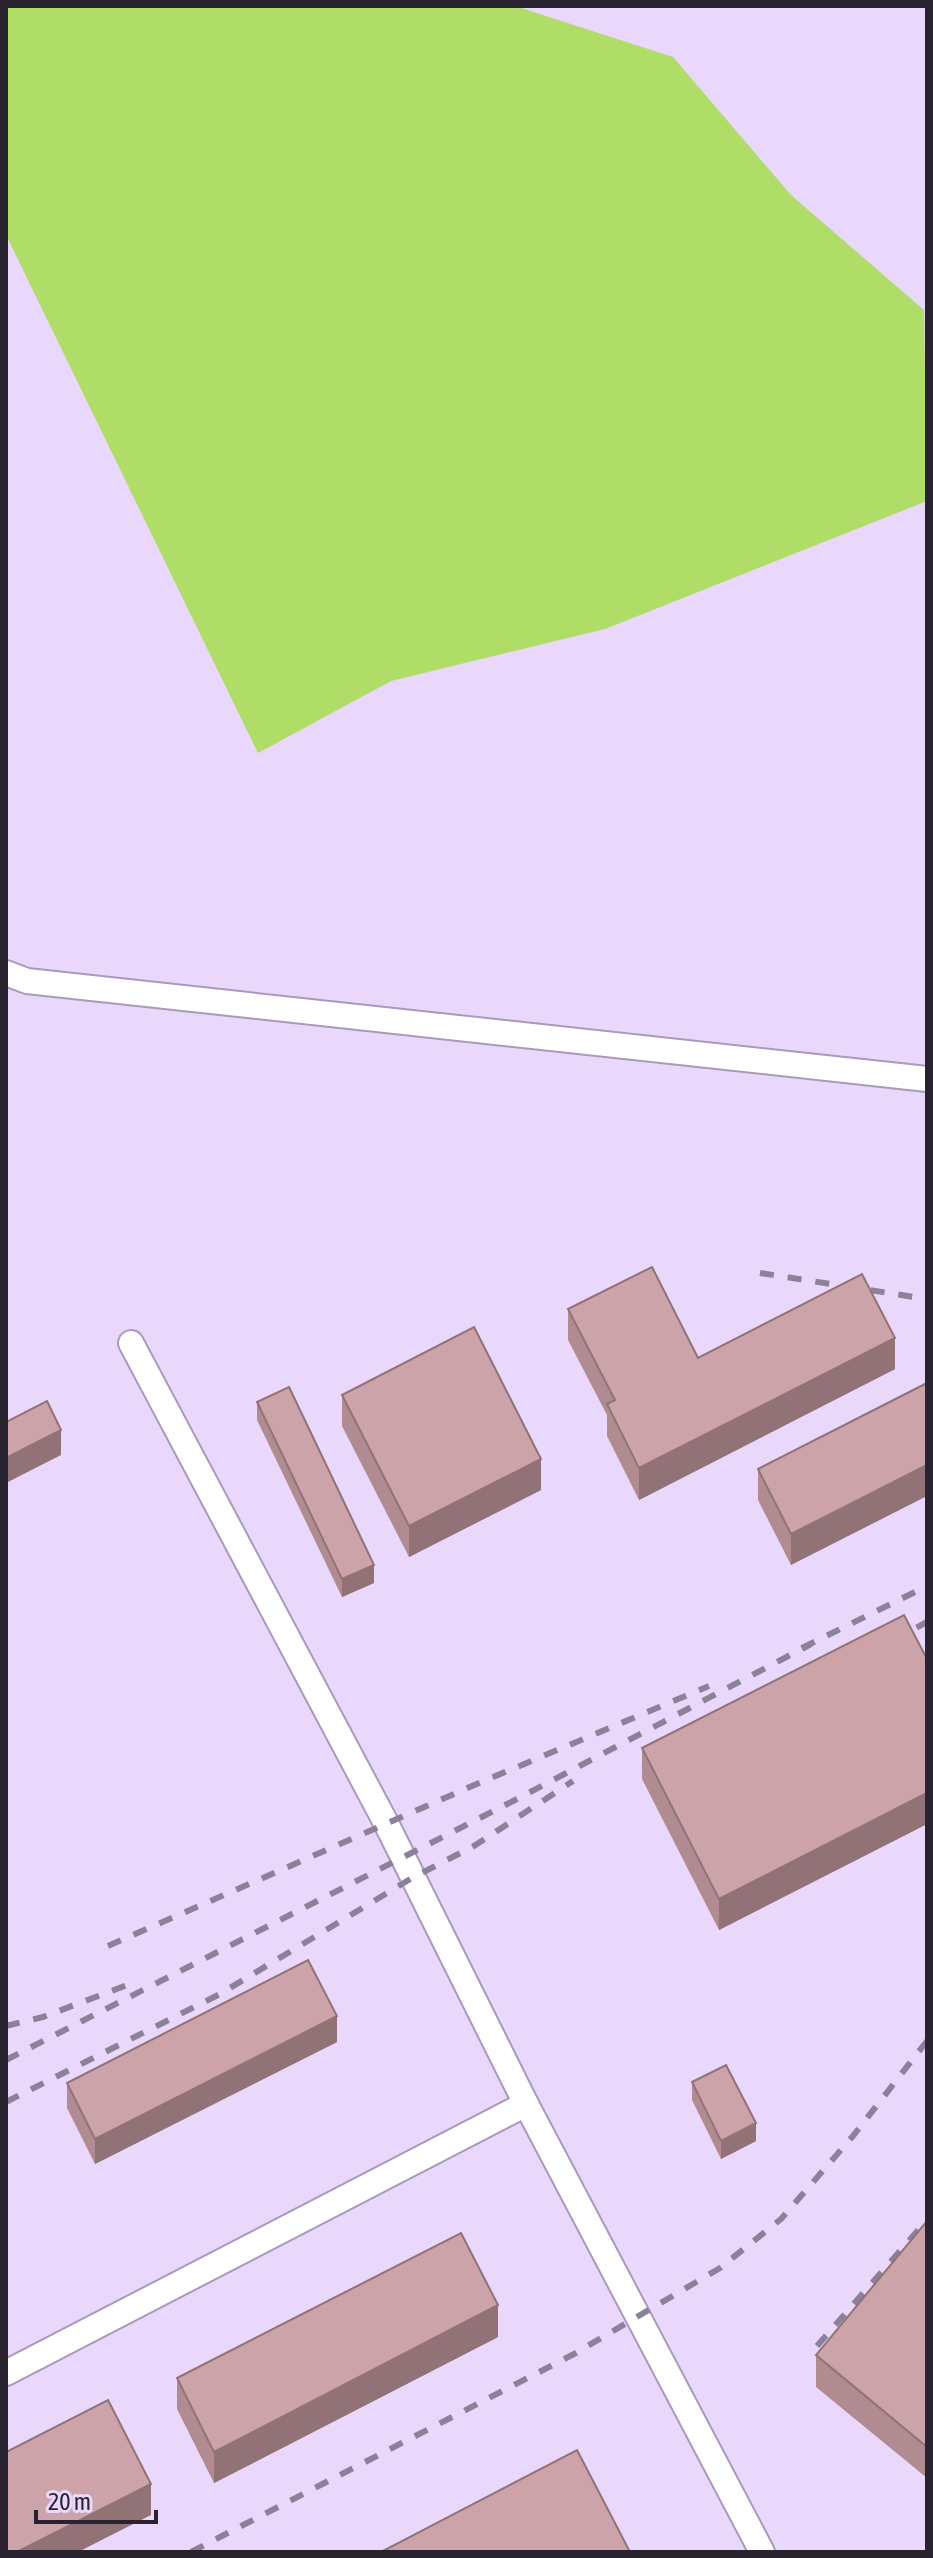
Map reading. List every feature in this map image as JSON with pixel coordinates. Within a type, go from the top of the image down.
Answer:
[{"type":"lane","points":[[6,973],[27,981],[927,1079]]},
{"type":"lane","points":[[131,1343],[386,1823],[526,2104],[762,2552]]},
{"type":"lane","points":[[6,2373],[526,2104]]},
{"type":"green space","points":[[6,6],[515,6],[673,57],[791,195],[924,310],[927,501],[605,629],[391,681],[258,753],[6,235]]},
{"type":"building","points":[[652,1267],[698,1358],[862,1274],[895,1338],[639,1468],[607,1404],[615,1400],[568,1309]]},
{"type":"building","points":[[474,1327],[541,1459],[409,1526],[342,1395]]},
{"type":"building","points":[[927,1383],[927,1465],[791,1534],[758,1469]]},
{"type":"building","points":[[289,1387],[374,1565],[342,1579],[257,1402]]},
{"type":"building","points":[[47,1401],[61,1430],[6,1458],[6,1422]]},
{"type":"building","points":[[904,1615],[927,1659],[927,1793],[719,1899],[642,1748]]},
{"type":"building","points":[[308,1960],[337,2016],[95,2139],[67,2083]]},
{"type":"building","points":[[726,2065],[756,2123],[721,2141],[692,2082]]},
{"type":"building","points":[[927,2221],[927,2447],[816,2355]]},
{"type":"building","points":[[461,2233],[498,2305],[214,2452],[177,2378]]},
{"type":"building","points":[[108,2400],[151,2484],[17,2552],[6,2552],[6,2452]]},
{"type":"building","points":[[577,2450],[630,2552],[381,2552]]},
{"type":"railway","points":[[760,1273],[927,1299]]},
{"type":"railway","points":[[802,1648],[927,1586]]},
{"type":"railway","points":[[892,1641],[927,1622]]},
{"type":"railway","points":[[6,2060],[515,1800],[811,1644]]},
{"type":"railway","points":[[108,1946],[709,1686]]},
{"type":"railway","points":[[6,2102],[220,1994],[412,1878],[474,1846],[573,1781]]},
{"type":"railway","points":[[6,2026],[43,2017],[135,1982]]},
{"type":"railway","points":[[191,2552],[574,2354],[720,2268],[781,2219],[853,2136],[927,2041]]},
{"type":"railway","points":[[817,2346],[927,2220]]}]
